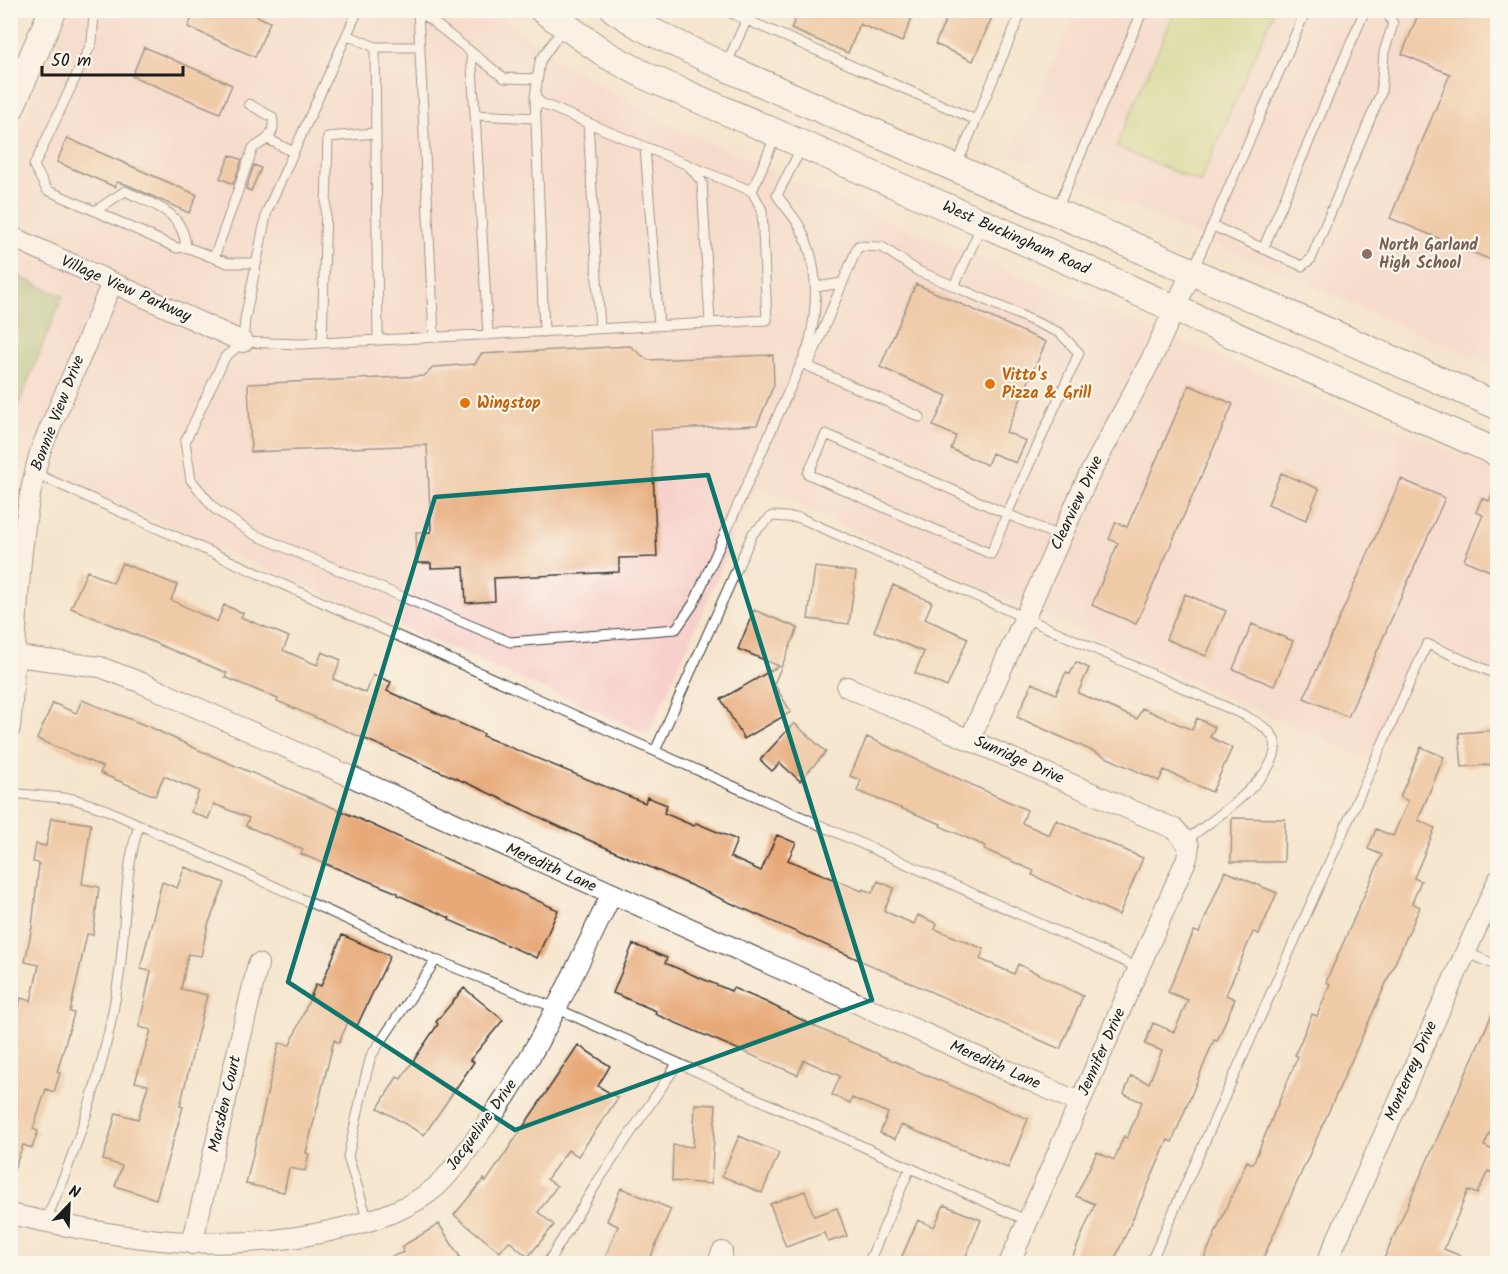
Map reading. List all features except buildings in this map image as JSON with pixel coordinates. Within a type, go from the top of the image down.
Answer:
[{"type":"main road","points":[[10,109],[52,10]]},
{"type":"main road","name":"West Buckingham Road","points":[[543,10],[564,27],[650,78],[983,223],[1497,453]]},
{"type":"main road","points":[[615,10],[642,27],[819,109],[1192,271],[1494,396],[1472,442]]},
{"type":"main road","points":[[803,145],[819,109]]},
{"type":"street","name":"Village View Parkway","points":[[10,236],[243,342]]},
{"type":"street","name":"Clearview Drive","points":[[970,739],[1088,477],[1152,357],[1192,271]]},
{"type":"street","name":"Bonnie View Drive","points":[[10,728],[20,571],[34,473],[41,449],[112,283]]},
{"type":"street","name":"Meredith Lane","points":[[16,656],[100,667],[142,683],[611,895],[1080,1103]]},
{"type":"street","name":"Sunridge Drive","points":[[847,687],[1175,829],[1186,840]]},
{"type":"street","name":"Jennifer Drive","points":[[1009,1263],[1187,858],[1189,846],[1186,840]]},
{"type":"street","name":"Monterrey Drive","points":[[1326,1263],[1497,880]]},
{"type":"street","name":"Jacqueline Drive","points":[[10,1214],[120,1237],[192,1244],[301,1239],[392,1213],[436,1186],[464,1154],[497,1109],[558,1010],[611,895]]},
{"type":"street","name":"Marsden Court","points":[[192,1244],[258,964]]},
{"type":"lane","points":[[79,10],[99,11],[92,42],[34,166],[47,190],[177,248],[186,247],[228,263],[256,263]]},
{"type":"lane","points":[[243,342],[267,211],[358,10]]},
{"type":"lane","points":[[418,10],[434,337]]},
{"type":"lane","points":[[418,10],[504,78],[536,79]]},
{"type":"lane","points":[[724,10],[976,120]]},
{"type":"lane","points":[[725,67],[751,10]]},
{"type":"lane","points":[[956,169],[1022,10]]},
{"type":"lane","points":[[1056,211],[1143,10]]},
{"type":"lane","points":[[1192,271],[1306,10]]},
{"type":"lane","points":[[1263,249],[1365,10]]},
{"type":"lane","points":[[1213,226],[1302,266],[1311,259],[1380,93],[1384,52],[1394,24],[1388,14],[1382,10]]},
{"type":"lane","points":[[544,332],[536,79],[540,61],[564,27]]},
{"type":"lane","points":[[347,35],[375,47],[420,47]]},
{"type":"lane","points":[[375,47],[378,340]]},
{"type":"lane","points":[[471,53],[488,335]]},
{"type":"lane","points":[[535,97],[541,103],[752,190],[762,210],[767,320],[322,343],[243,342],[225,357],[185,442],[191,480],[215,509],[253,534],[510,642],[676,629],[694,603],[808,348],[815,322],[816,279],[802,229],[777,195],[803,145]]},
{"type":"lane","points":[[214,258],[253,148],[268,139],[273,129],[272,117],[249,104]]},
{"type":"lane","points":[[475,115],[536,118]]},
{"type":"lane","points":[[588,123],[600,329]]},
{"type":"lane","points":[[322,343],[328,136],[376,133]]},
{"type":"lane","points":[[752,190],[777,134]]},
{"type":"lane","points":[[268,139],[293,152]]},
{"type":"lane","points":[[645,147],[659,326]]},
{"type":"lane","points":[[688,165],[702,182],[710,323]]},
{"type":"lane","points":[[95,211],[125,191],[173,215],[185,230],[186,247]]},
{"type":"lane","points":[[954,286],[983,223]]},
{"type":"lane","points":[[920,417],[808,366],[858,246],[882,247],[918,271],[1060,333],[1079,353],[1007,514],[991,554],[808,474],[826,434],[1007,514],[1060,537]]},
{"type":"lane","points":[[816,287],[842,283]]},
{"type":"lane","points":[[34,473],[1139,968]]},
{"type":"lane","points":[[655,751],[753,533],[771,516],[800,518],[1025,616],[1244,715],[1266,728],[1275,740],[1275,753],[1269,767],[1235,804],[1186,840]]},
{"type":"lane","points":[[1150,1263],[1427,644],[1497,675]]},
{"type":"lane","points":[[10,793],[74,799],[107,810],[436,960],[558,1010],[1028,1221]]},
{"type":"lane","points":[[45,1222],[84,1128],[102,1065],[120,970],[131,849],[139,825]]},
{"type":"lane","points":[[1465,952],[1497,966]]},
{"type":"lane","points":[[368,1221],[348,1156],[368,1067],[371,1056],[436,960]]},
{"type":"lane","points":[[547,1263],[678,1063]]},
{"type":"lane","points":[[868,1263],[910,1168]]},
{"type":"highlighted area","points":[[708,475],[872,1000],[515,1130],[288,982],[435,497]]},
{"type":"shaded area","points":[[69,11],[495,11],[562,64],[670,125],[854,207],[1497,470],[1497,675],[1427,644],[1374,763],[757,487],[649,734],[11,458],[11,423],[63,296],[11,273],[11,149]]},
{"type":"shaded area","name":"North Garland High School","points":[[1076,11],[1497,11],[1497,368],[1012,154]]},
{"type":"green space","points":[[1175,11],[1274,11],[1200,183],[1116,146]]},
{"type":"green space","points":[[11,273],[63,296],[11,423]]},
{"type":"place","name":"North Garland High School","points":[[1367,254]]},
{"type":"place","name":"Vitto's Pizza & Grill","points":[[990,384]]},
{"type":"place","name":"Wingstop","points":[[465,403]]}]
